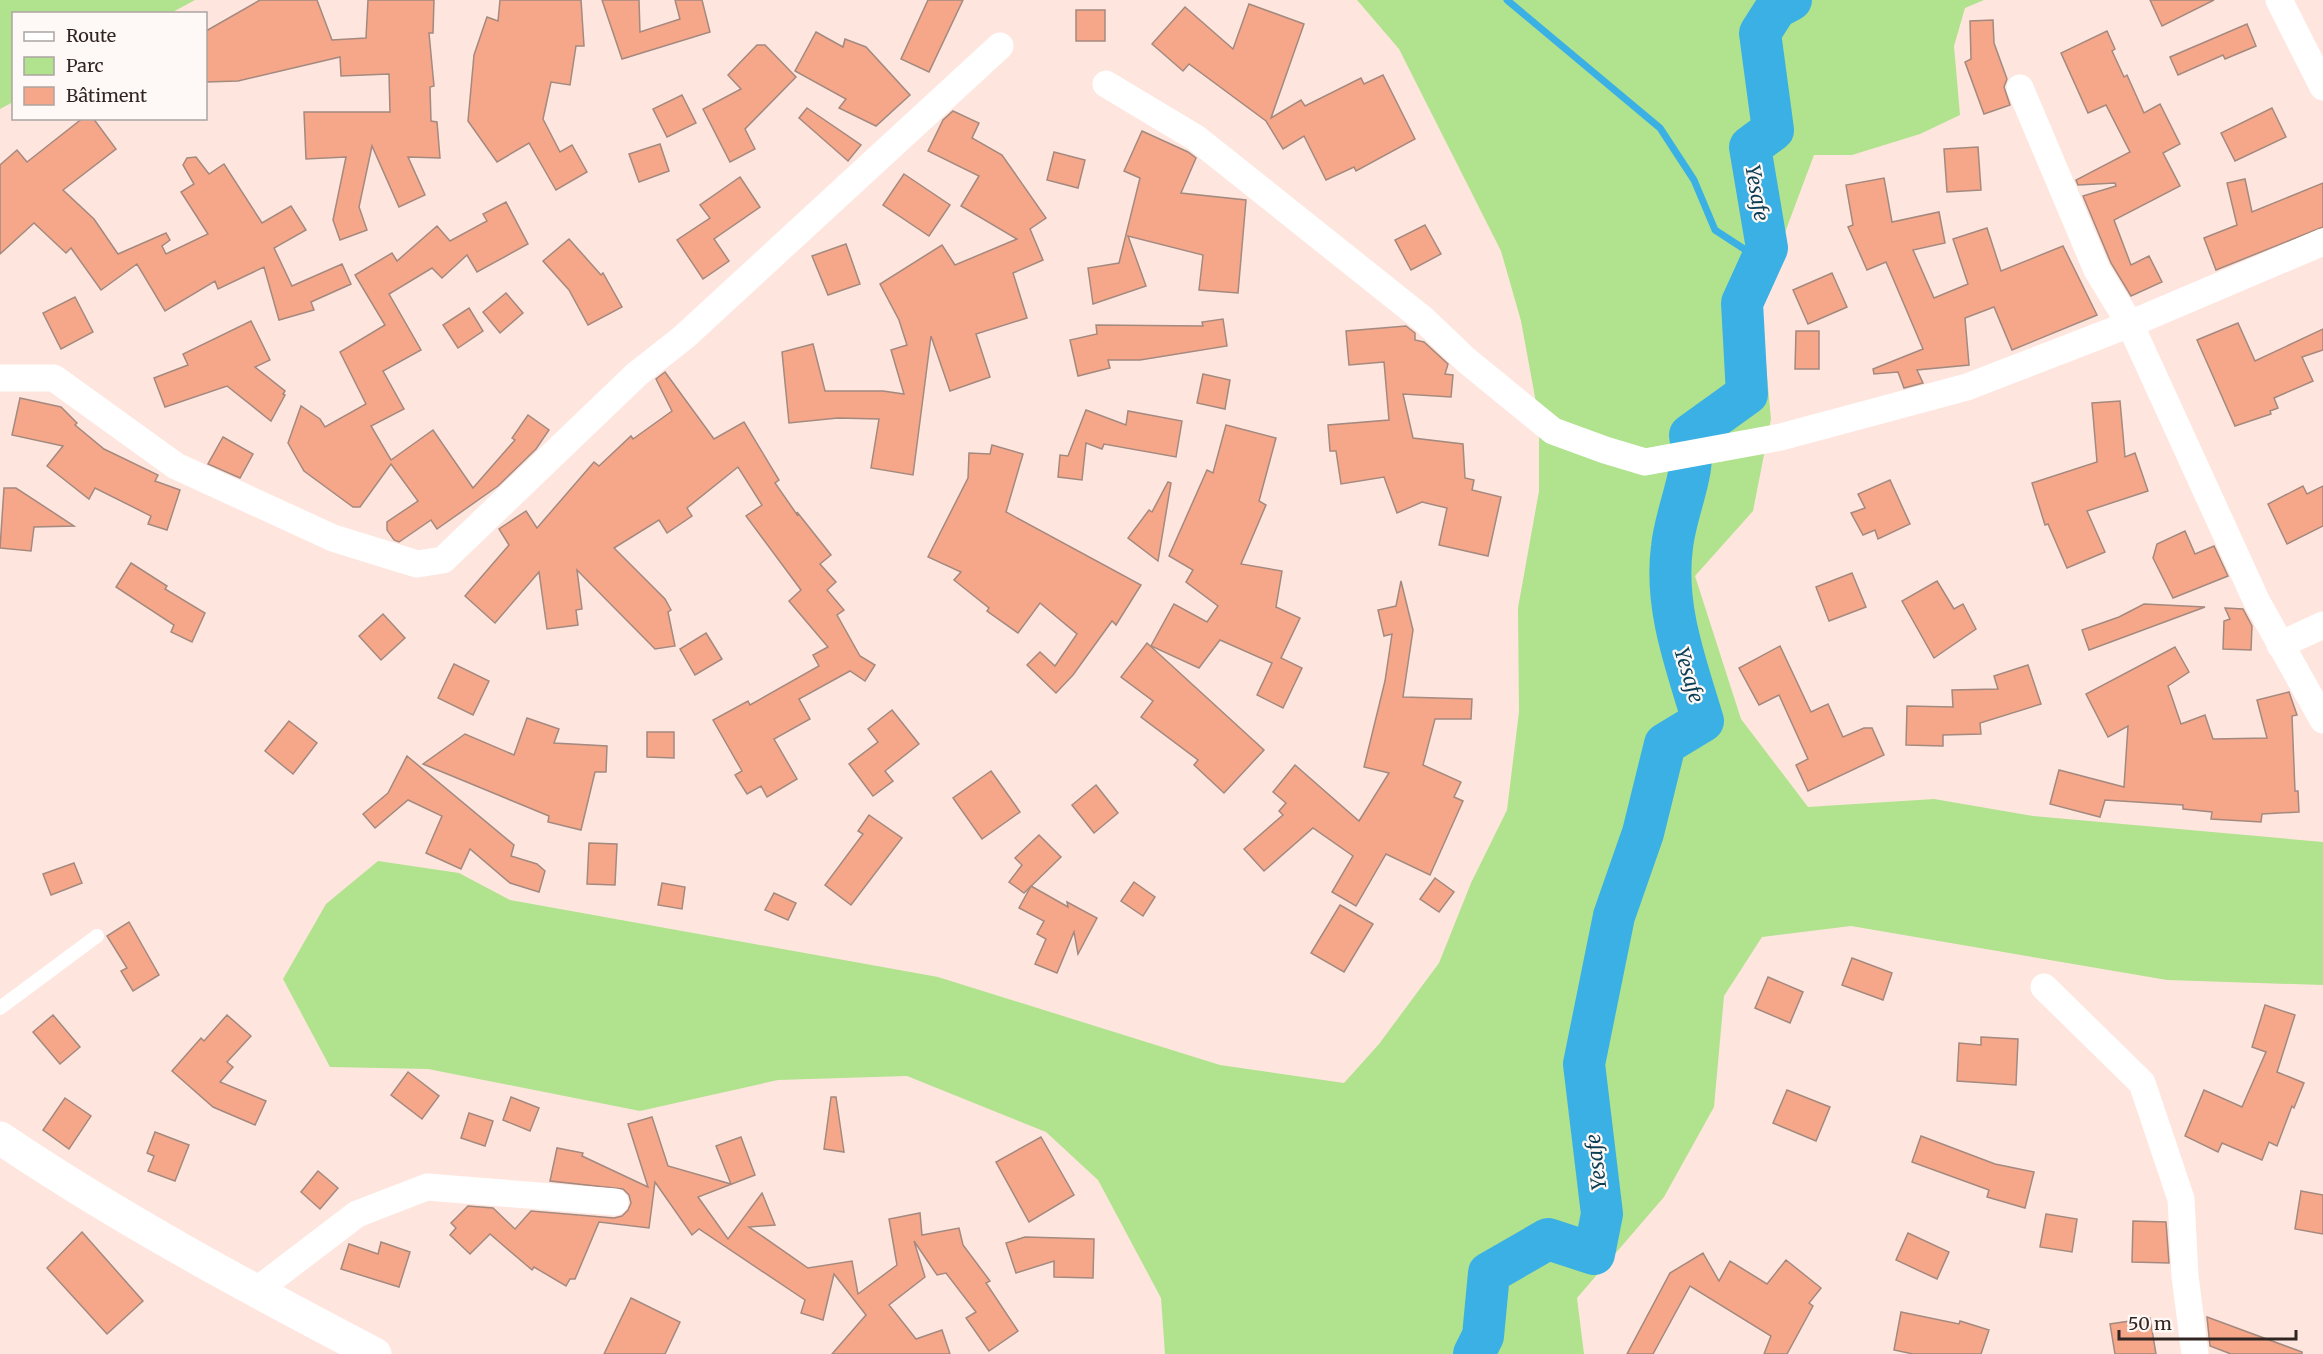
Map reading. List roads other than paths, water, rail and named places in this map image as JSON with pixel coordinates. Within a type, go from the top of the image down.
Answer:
[{"type":"street","points":[[2279,0],[2323,87]]},
{"type":"street","points":[[0,378],[54,378],[176,466],[333,538],[417,564],[443,560],[637,374],[684,337],[1000,46]]},
{"type":"street","points":[[1106,84],[1196,138],[1423,319],[1467,360],[1553,431],[1645,462],[1781,437],[1967,387],[2130,324],[2323,242]]},
{"type":"street","points":[[2020,88],[2097,270],[2130,324],[2257,602],[2323,720]]},
{"type":"street","points":[[2280,645],[2323,625]]},
{"type":"street","points":[[2044,987],[2142,1083],[2181,1199],[2185,1276],[2195,1354]]},
{"type":"street","points":[[0,1138],[62,1180],[256,1291],[375,1354]]},
{"type":"street","points":[[256,1291],[357,1214],[427,1187],[615,1202]]},
{"type":"lane","points":[[0,1008],[97,936]]},
{"type":"waterway","points":[[1507,0],[1660,128],[1694,180],[1715,230],[1761,260]]},
{"type":"waterway","name":"Yesafe","points":[[1474,1354],[1483,1336],[1489,1273],[1548,1239],[1594,1254],[1602,1214],[1584,1064],[1614,916],[1643,833],[1665,744],[1703,721],[1678,635],[1674,613],[1670,569],[1672,547],[1691,463],[1690,435],[1747,394],[1742,303],[1767,248],[1750,147],[1773,130],[1760,33],[1776,8],[1791,0]]}]
